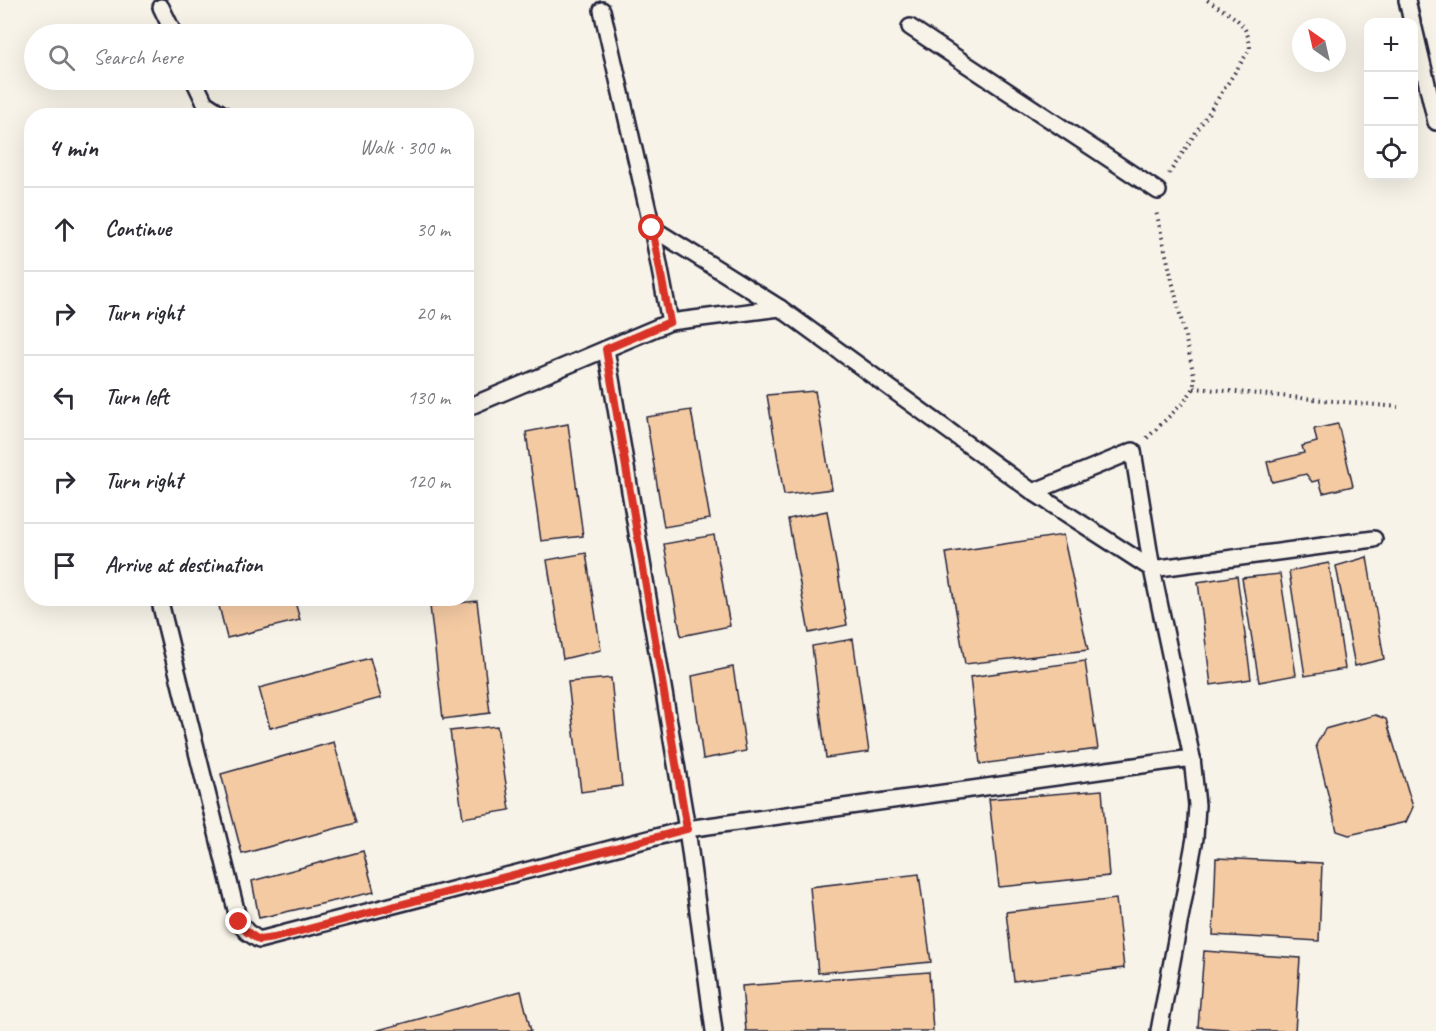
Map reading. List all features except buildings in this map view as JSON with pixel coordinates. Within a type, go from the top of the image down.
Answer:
[{"type":"lane","points":[[1407,0],[1411,18]]},
{"type":"lane","points":[[161,7],[169,24]]},
{"type":"lane","points":[[602,10],[652,228],[670,322]]},
{"type":"lane","points":[[910,27],[1158,190]]},
{"type":"lane","points":[[1418,48],[1436,122]]},
{"type":"lane","points":[[199,90],[205,103],[213,108]]},
{"type":"lane","points":[[652,228],[780,308],[1033,492],[1152,570],[1374,539]]},
{"type":"lane","points":[[474,405],[670,322],[780,308]]},
{"type":"lane","points":[[606,349],[687,829],[714,1031]]},
{"type":"lane","points":[[1033,492],[1133,450],[1152,570],[1192,758],[1197,805],[1195,838],[1159,1031]]},
{"type":"lane","points":[[161,606],[239,922],[247,932],[259,940],[687,829],[1192,758]]},
{"type":"path","points":[[1133,450],[1184,402],[1194,388],[1194,375],[1155,208],[1158,190],[1251,49],[1250,38],[1244,26],[1207,0]]},
{"type":"path","points":[[1194,388],[1398,407]]},
{"type":"route","points":[[239,922],[247,932],[259,940],[274,938],[687,829],[606,349],[670,322],[652,228]]}]
